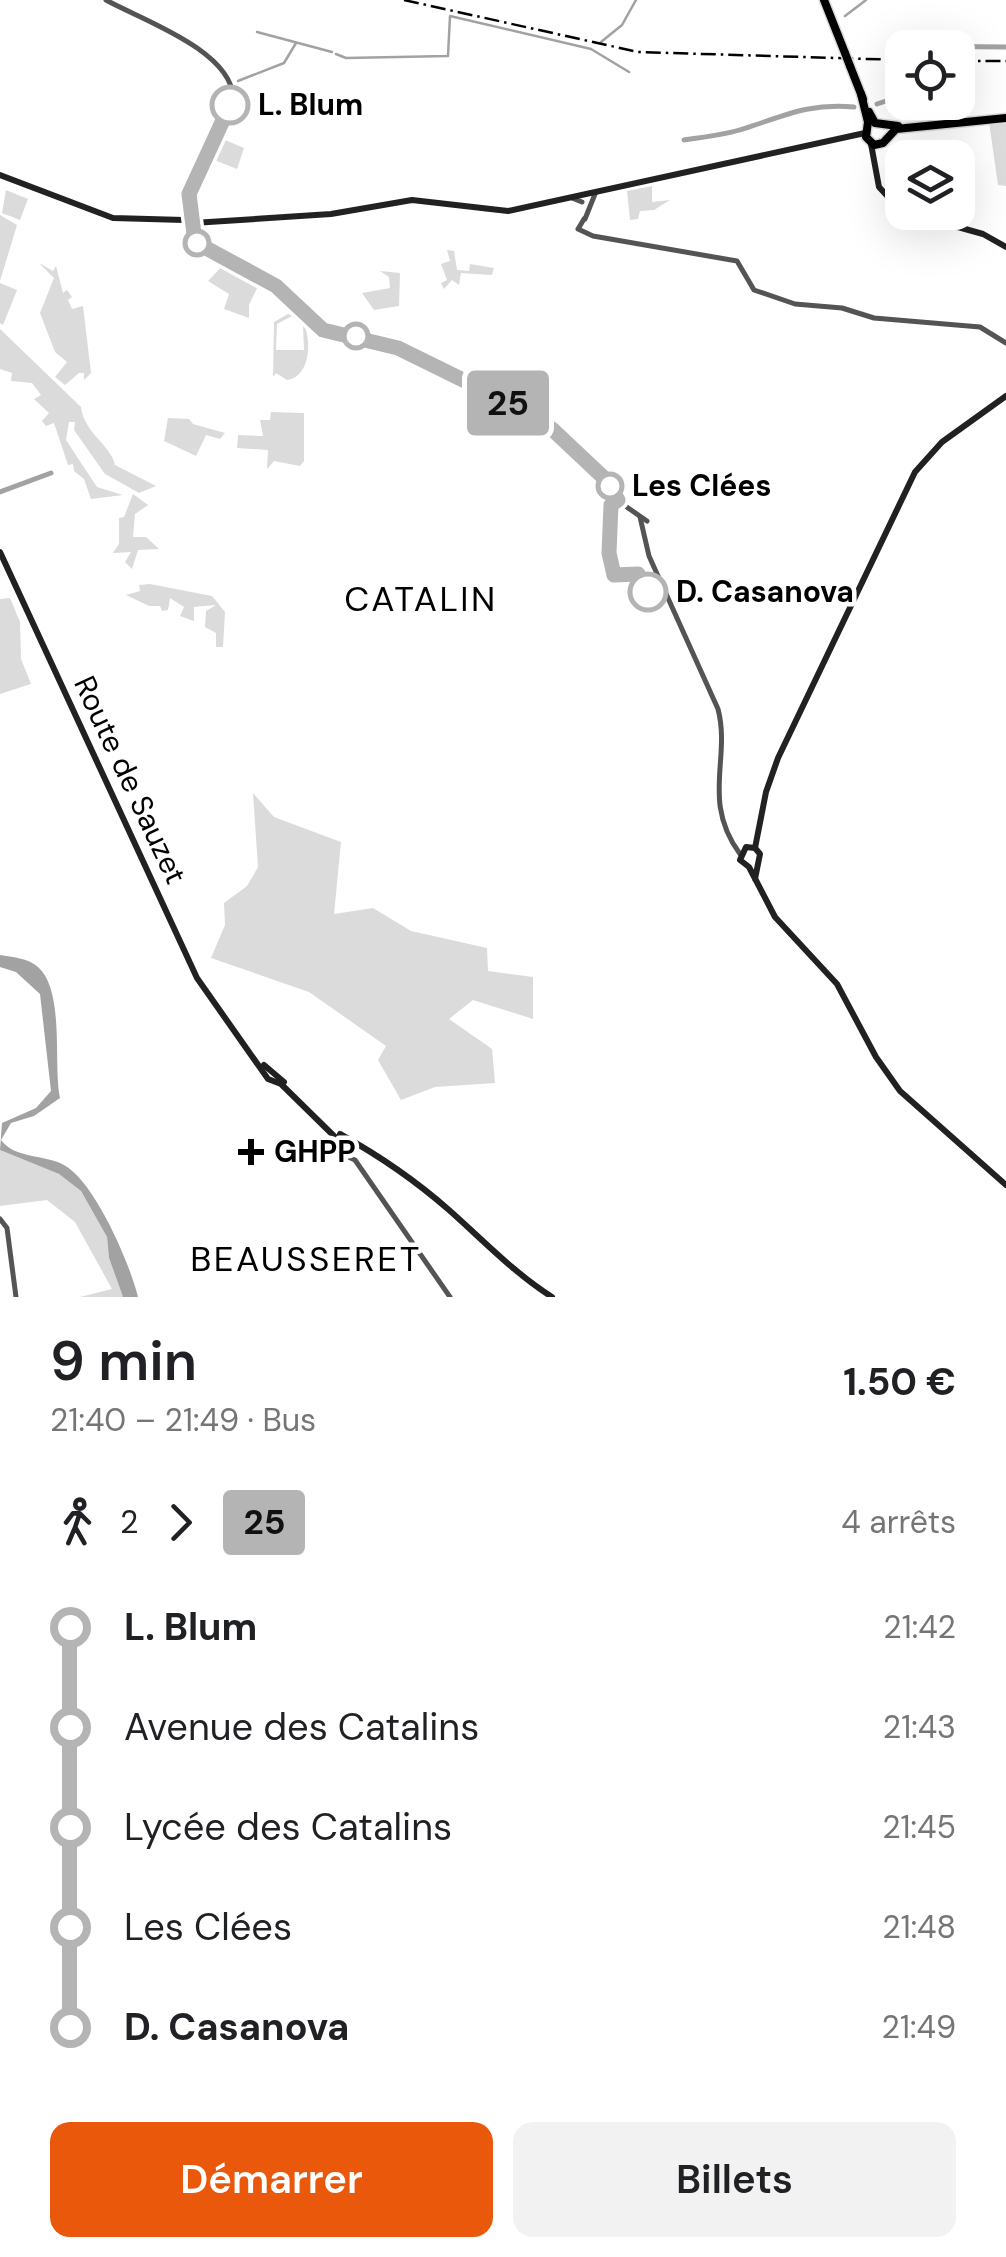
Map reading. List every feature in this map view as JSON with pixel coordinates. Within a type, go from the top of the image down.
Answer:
[{"type":"main road","points":[[824,0],[875,134],[872,162],[879,187],[885,193]]},
{"type":"main road","points":[[0,175],[114,218],[188,222],[330,214],[412,200],[508,211],[571,198],[585,201],[598,193],[875,134],[1006,116]]},
{"type":"main road","points":[[968,230],[1006,246]]},
{"type":"main road","points":[[752,866],[742,863],[756,834],[778,758],[915,472],[942,442],[1006,396]]},
{"type":"main road","name":"Route de Sauzet","points":[[0,552],[197,978],[226,1024],[268,1072],[335,1133]]},
{"type":"main road","points":[[747,849],[760,856],[752,866]]},
{"type":"main road","points":[[752,866],[775,917],[837,984],[876,1057],[900,1091],[1006,1185]]},
{"type":"main road","points":[[335,1133],[359,1141],[449,1210],[508,1267],[552,1297]]},
{"type":"street","points":[[106,0],[162,23],[216,66],[234,92],[189,194],[188,222],[193,242],[282,290],[323,330],[389,346],[552,429],[640,517],[647,527],[650,556],[718,709],[722,732],[717,776],[731,842],[747,849]]},
{"type":"street","points":[[585,201],[581,231],[732,258],[754,290],[794,304],[850,310],[874,318],[980,326],[1006,343]]},
{"type":"street","points":[[335,1133],[333,1150],[355,1160],[450,1297]]},
{"type":"street","points":[[0,1218],[7,1228],[16,1272],[16,1297]]},
{"type":"shaded area","points":[[1006,120],[1006,186],[998,185],[989,122]]},
{"type":"shaded area","points":[[218,137],[244,148],[237,169],[209,158]]},
{"type":"shaded area","points":[[652,186],[652,202],[670,200],[654,210],[640,211],[638,219],[630,220],[627,191]]},
{"type":"shaded area","points":[[6,190],[28,199],[20,220],[2,213]]},
{"type":"shaded area","points":[[0,215],[17,225],[0,281]]},
{"type":"shaded area","points":[[447,250],[454,251],[457,270],[469,271],[470,264],[494,268],[492,275],[461,273],[459,285],[452,280],[444,289],[441,283],[447,280],[441,264],[450,261]]},
{"type":"shaded area","points":[[39,263],[53,271],[56,266],[63,293],[67,290],[72,297],[68,300],[72,309],[83,306],[91,373],[84,380],[84,373],[65,385],[55,377],[67,362],[55,352],[40,313],[54,278]]},
{"type":"shaded area","points":[[224,264],[259,284],[249,305],[249,318],[224,309],[229,294],[208,281]]},
{"type":"shaded area","points":[[380,271],[400,273],[399,306],[374,310],[362,293],[390,288],[389,277]]},
{"type":"shaded area","points":[[0,283],[17,290],[3,325],[0,323]]},
{"type":"shaded area","points":[[288,314],[300,318],[307,334],[306,363],[295,377],[287,380],[276,373],[273,377],[274,322]],"holes":[[[292,316],[303,326],[304,350],[276,350],[277,324]]]},
{"type":"shaded area","points":[[0,329],[81,407],[87,424],[115,465],[156,486],[139,493],[105,474],[74,430],[75,422],[69,422],[66,440],[97,487],[123,495],[91,499],[84,479],[74,471],[73,464],[68,465],[54,423],[46,426],[42,421],[49,413],[34,399],[41,395],[32,383],[11,381],[12,373],[0,369]]},
{"type":"shaded area","points":[[271,412],[304,413],[304,461],[300,466],[274,461],[267,469],[268,450],[237,448],[238,435],[263,436],[260,420],[270,420]]},
{"type":"shaded area","points":[[168,418],[189,419],[193,424],[225,433],[220,439],[206,435],[196,456],[164,441]]},
{"type":"shaded area","points":[[133,494],[148,505],[135,514],[133,537],[146,537],[159,549],[138,550],[132,569],[125,562],[131,552],[113,553],[119,544],[119,518],[124,517]]},
{"type":"shaded area","points":[[139,585],[212,596],[225,612],[223,647],[216,647],[216,633],[205,627],[206,611],[216,605],[194,607],[194,621],[180,616],[184,607],[170,598],[168,610],[162,611],[160,606],[149,606],[126,595],[140,591]]},
{"type":"shaded area","points":[[10,598],[20,622],[21,659],[31,684],[0,694],[0,599]]},
{"type":"shaded area","points":[[253,793],[274,817],[341,842],[334,914],[373,908],[411,931],[487,948],[488,971],[533,977],[533,1019],[473,1000],[449,1019],[492,1049],[495,1083],[435,1087],[401,1100],[378,1060],[386,1046],[309,992],[211,958],[225,925],[224,903],[247,886],[258,867]]},
{"type":"shaded area","points":[[0,955],[30,962],[46,978],[55,1010],[60,1098],[34,1116],[11,1123],[1,1140],[14,1150],[64,1165],[76,1174],[110,1225],[138,1297],[123,1297],[109,1258],[107,1237],[81,1191],[59,1174],[0,1150],[2,1123],[36,1108],[51,1091],[40,994],[16,972],[0,967]]},
{"type":"shaded area","points":[[0,1150],[59,1174],[81,1191],[107,1237],[109,1258],[123,1297],[80,1297],[112,1289],[75,1222],[47,1200],[0,1206]]},
{"type":"waterway","points":[[601,42],[622,25],[636,0]]},
{"type":"waterway","points":[[845,16],[866,0]]},
{"type":"waterway","points":[[336,54],[346,58],[448,56],[450,16],[591,49],[629,72]]},
{"type":"waterway","points":[[257,32],[332,52]]},
{"type":"waterway","points":[[238,81],[284,63],[296,43]]},
{"type":"waterway","points":[[975,47],[1006,47]]},
{"type":"waterway","points":[[877,104],[885,101]]},
{"type":"waterway","points":[[684,140],[731,132],[811,108],[854,107]]},
{"type":"waterway","points":[[0,492],[51,473]]},
{"type":"railway","points":[[404,0],[638,52],[885,59]]},
{"type":"railway","points":[[975,61],[1006,61]]},
{"type":"bus line","name":"25","points":[[230,105],[189,194],[188,213],[193,220],[195,242],[276,286],[323,330],[398,348],[514,405],[552,429],[610,486],[618,500],[611,505],[609,553],[614,575],[638,574],[648,592]]},
{"type":"place","name":"L. Blum","points":[[230,105]]},
{"type":"place","name":"Les Clées","points":[[610,486]]},
{"type":"place","name":"D. Casanova","points":[[648,592]]},
{"type":"place","name":"GHPP","points":[[251,1152]]},
{"type":"district","name":"CATALIN","points":[[421,599]]},
{"type":"district","name":"BEAUSSERET","points":[[306,1259]]}]
